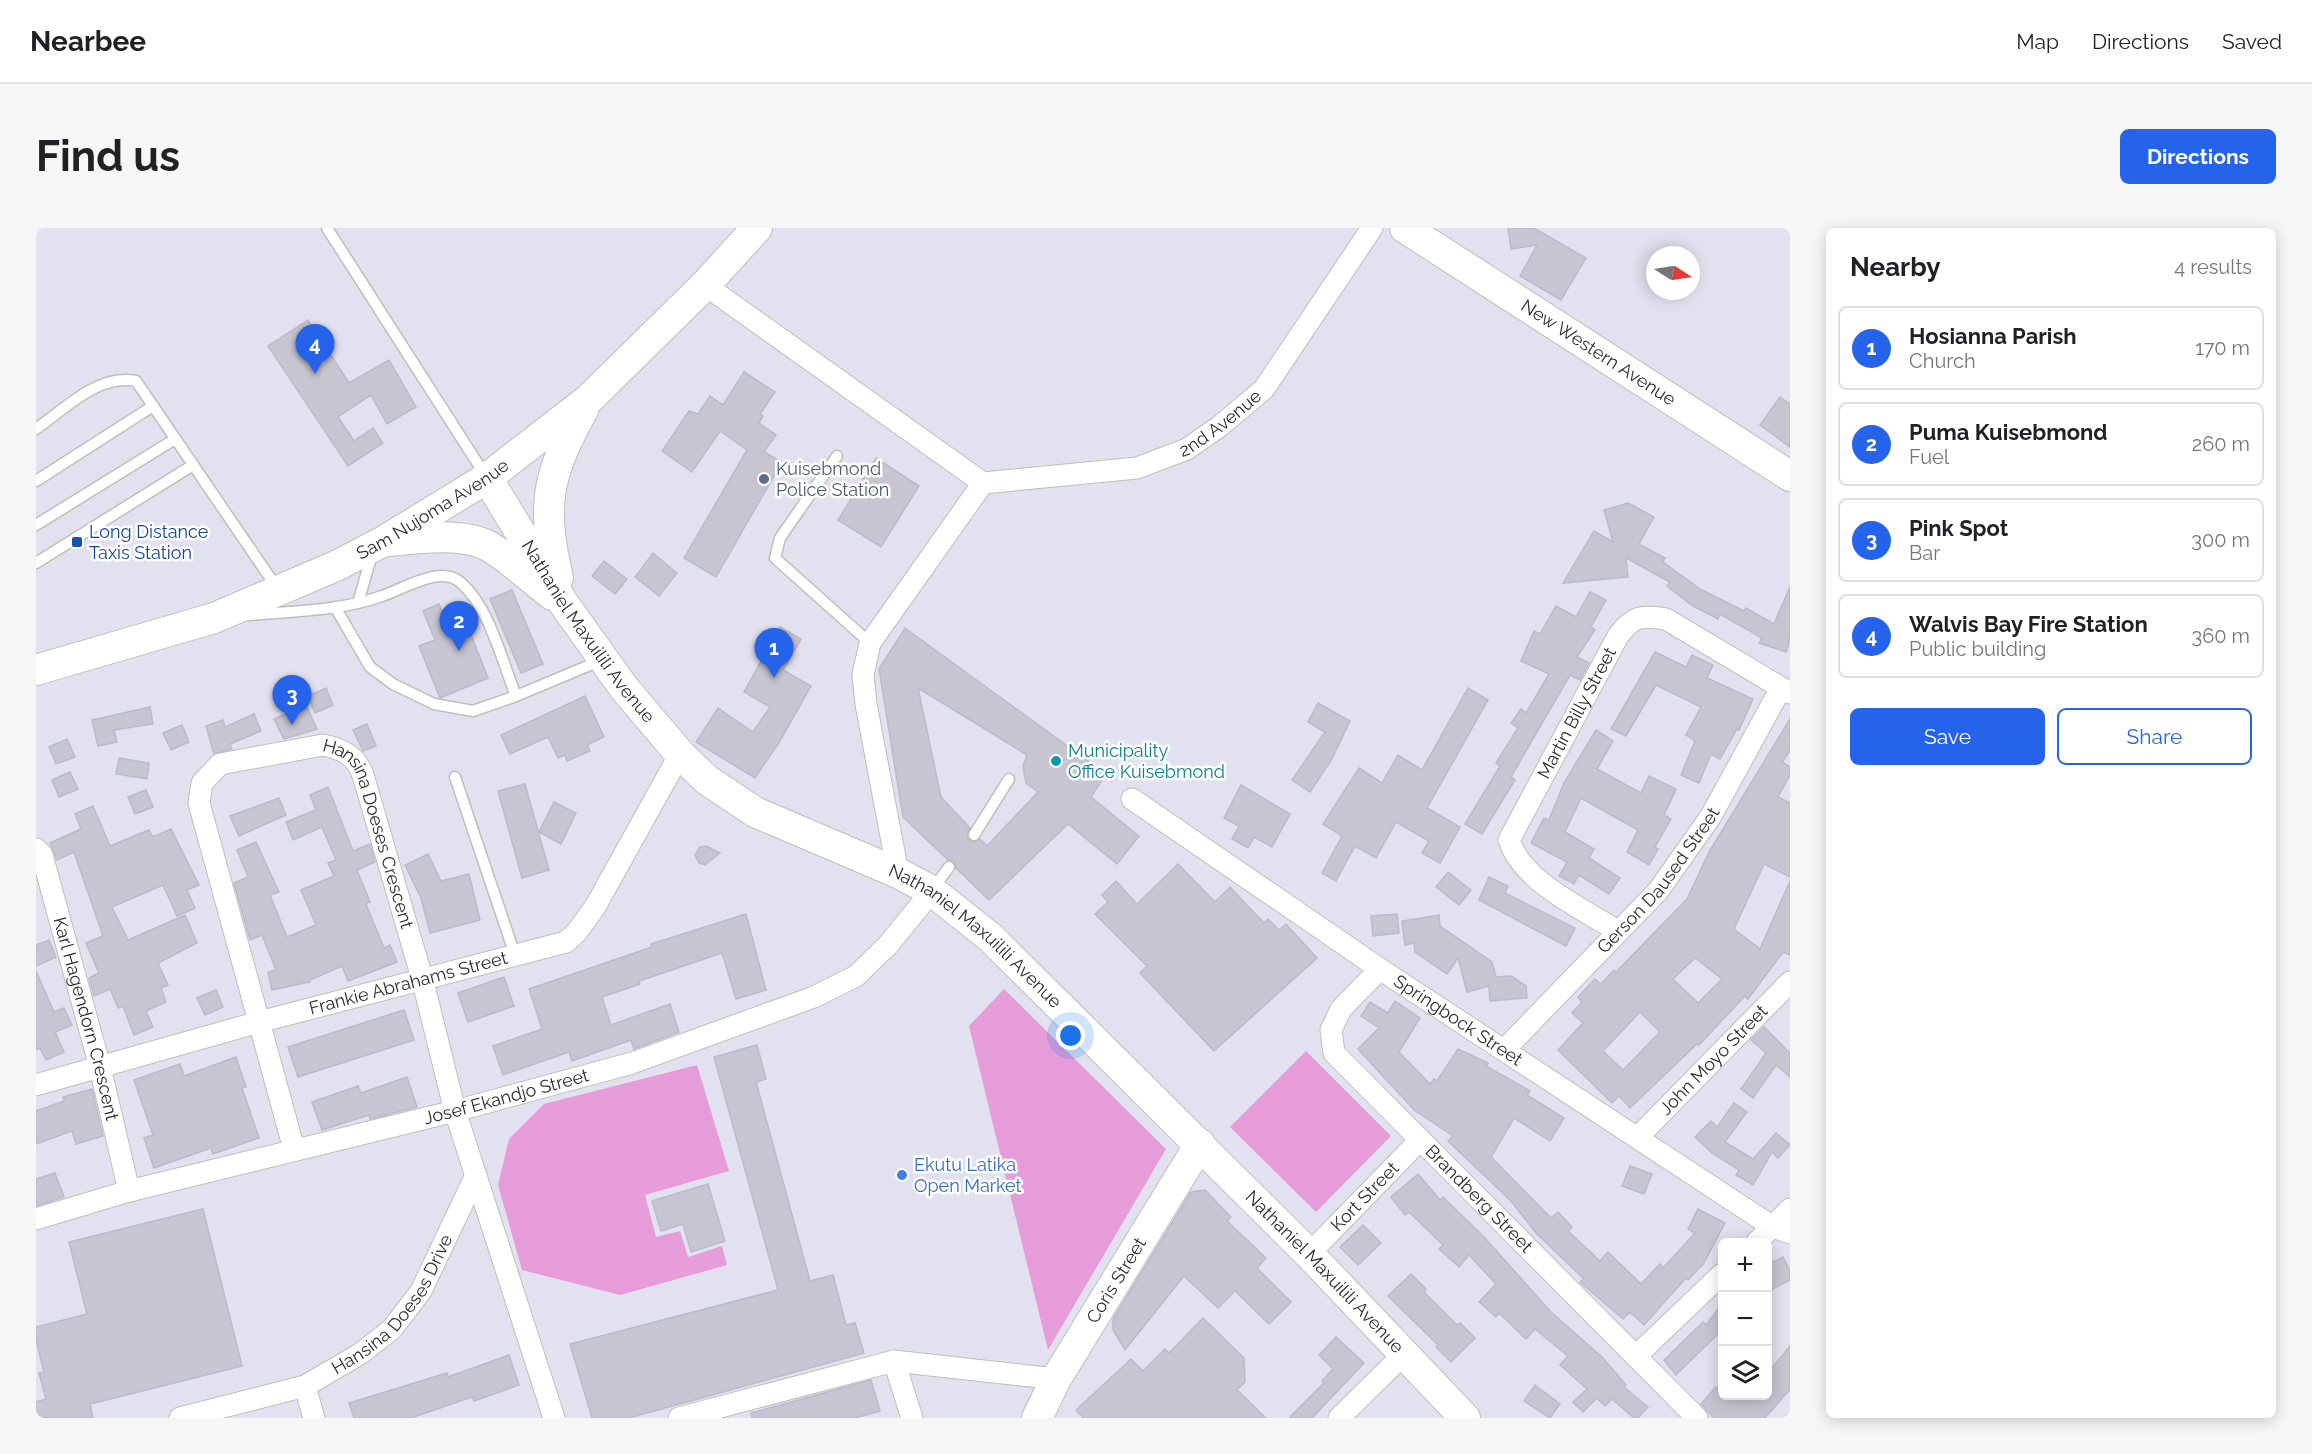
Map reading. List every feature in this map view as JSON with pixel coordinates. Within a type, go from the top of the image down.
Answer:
[{"type":"street","name":"Sam Nujoma Avenue","points":[[36,670],[214,618],[279,591],[379,544],[487,478],[589,399],[705,285],[757,228]]},
{"type":"street","name":"2nd Avenue","points":[[983,483],[1137,468],[1187,449],[1220,426],[1264,389],[1372,228]]},
{"type":"street","name":"New Western Avenue","points":[[1406,228],[1790,476]]},
{"type":"street","points":[[705,285],[983,483],[870,643],[863,675],[898,873]]},
{"type":"street","points":[[564,604],[552,554],[547,514],[553,475],[565,442],[589,399]]},
{"type":"street","name":"Nathaniel Maxuilili Avenue","points":[[487,478],[564,604],[605,658],[624,688],[680,754],[707,780],[755,812],[898,873],[932,891],[991,938],[1309,1254],[1402,1355],[1465,1418]]},
{"type":"street","points":[[379,544],[427,537],[456,539],[488,546],[564,604]]},
{"type":"street","name":"Martin Billy Street","points":[[1617,932],[1530,874],[1514,855],[1509,840],[1618,636],[1630,621],[1648,616],[1666,619],[1786,690]]},
{"type":"street","name":"Gerson Daused Street","points":[[1504,1050],[1658,891],[1711,816],[1786,690]]},
{"type":"street","name":"Hansina Doeses Crescent","points":[[294,1149],[200,802],[202,783],[220,764],[323,745],[340,749],[358,762],[422,978],[455,1111]]},
{"type":"street","name":"Frankie Abrahams Street","points":[[36,1085],[422,978],[566,942],[577,932],[595,907],[680,754]]},
{"type":"street","name":"Springbock Street","points":[[1132,799],[1380,969],[1781,1230]]},
{"type":"street","name":"Karl Hagendorn Crescent","points":[[36,849],[42,855],[100,1067],[129,1191]]},
{"type":"street","name":"Josef Ekandjo Street","points":[[36,1219],[129,1191],[455,1111],[632,1063],[814,997],[856,976],[888,945],[932,891]]},
{"type":"street","name":"Brandberg Street","points":[[1380,969],[1341,1009],[1331,1030],[1334,1053],[1697,1418]]},
{"type":"street","name":"John Moyo Street","points":[[1638,1137],[1790,982]]},
{"type":"street","points":[[455,1111],[554,1418]]},
{"type":"street","name":"Kort Street","points":[[1309,1254],[1419,1141]]},
{"type":"street","name":"Coris Street","points":[[1036,1418],[1056,1379],[1200,1144]]},
{"type":"street","name":"Hansina Doeses Drive","points":[[180,1418],[305,1386],[360,1354],[392,1329],[421,1291],[476,1176]]},
{"type":"street","points":[[1765,1238],[1781,1230],[1790,1209]]},
{"type":"street","points":[[1635,1356],[1718,1278]]},
{"type":"street","points":[[1345,1416],[1402,1355]]},
{"type":"street","points":[[894,1361],[912,1418]]},
{"type":"street","points":[[679,1418],[894,1361],[1056,1379]]},
{"type":"street","points":[[305,1386],[314,1418]]},
{"type":"lane","points":[[327,228],[487,478]]},
{"type":"lane","points":[[36,429],[100,384],[120,378],[136,381],[279,591]]},
{"type":"lane","points":[[36,481],[153,406]]},
{"type":"lane","points":[[36,525],[175,439]]},
{"type":"lane","points":[[837,456],[780,538],[775,558],[870,643]]},
{"type":"lane","points":[[36,563],[193,465]]},
{"type":"lane","points":[[358,603],[379,544]]},
{"type":"lane","points":[[214,618],[335,607],[358,603],[426,579],[440,576],[458,580],[479,602],[516,696]]},
{"type":"lane","points":[[335,607],[370,667],[416,698],[434,704],[473,711],[516,696],[605,658]]},
{"type":"lane","points":[[455,777],[515,955]]},
{"type":"lane","points":[[974,835],[1009,778]]},
{"type":"lane","points":[[932,891],[950,867]]},
{"type":"shaded area","points":[[1004,989],[1166,1149],[1048,1350],[969,1026]]},
{"type":"shaded area","points":[[1306,1051],[1391,1136],[1316,1212],[1230,1127]]},
{"type":"shaded area","points":[[697,1065],[729,1171],[645,1195],[656,1237],[680,1231],[688,1257],[722,1246],[727,1265],[620,1295],[522,1270],[498,1185],[509,1139],[544,1104]]},
{"type":"building","points":[[1508,228],[1534,228],[1586,258],[1561,300],[1520,276],[1537,245],[1511,249]]},
{"type":"building","points":[[308,320],[349,383],[389,360],[416,407],[387,424],[371,395],[338,417],[354,441],[373,428],[383,443],[348,466],[268,346]]},
{"type":"building","points":[[744,372],[775,392],[760,414],[763,416],[759,423],[776,435],[764,452],[782,462],[716,577],[684,558],[747,450],[720,431],[692,472],[662,451],[689,411],[698,414],[710,396],[723,405]]},
{"type":"building","points":[[1780,397],[1790,404],[1790,447],[1760,425]]},
{"type":"building","points":[[876,458],[919,486],[881,547],[838,520]]},
{"type":"building","points":[[1628,503],[1654,517],[1639,544],[1665,558],[1663,562],[1700,589],[1744,611],[1746,608],[1774,624],[1790,587],[1790,639],[1786,652],[1759,643],[1762,638],[1720,614],[1718,619],[1693,606],[1667,586],[1670,582],[1626,558],[1628,577],[1563,583],[1594,531],[1613,542],[1604,510]]},
{"type":"building","points":[[653,553],[677,573],[659,596],[635,577]]},
{"type":"building","points":[[604,561],[627,579],[615,594],[592,576]]},
{"type":"building","points":[[512,590],[543,664],[521,673],[490,599]]},
{"type":"building","points":[[1590,592],[1606,600],[1591,627],[1595,630],[1577,657],[1589,663],[1580,680],[1570,675],[1511,777],[1515,780],[1482,834],[1465,824],[1500,766],[1496,763],[1518,728],[1511,723],[1521,709],[1526,713],[1549,674],[1521,661],[1534,631],[1540,634],[1556,606],[1576,617]]},
{"type":"building","points":[[439,604],[451,633],[468,627],[488,678],[440,698],[419,646],[435,640],[423,611]]},
{"type":"building","points":[[780,627],[801,639],[783,670],[811,686],[780,741],[755,778],[696,742],[718,708],[753,732],[770,707],[744,692]]},
{"type":"building","name":"Municipality Office Kuisebmond","points":[[905,628],[1106,774],[1091,797],[1139,836],[1117,864],[1068,824],[989,900],[956,868],[954,861],[948,860],[903,817],[879,669]],"holes":[[[918,688],[1027,755],[1023,766],[1026,783],[1038,792],[987,846],[980,839],[970,841],[967,835],[970,828],[941,797]]]},
{"type":"building","points":[[1655,652],[1686,667],[1692,655],[1713,665],[1707,678],[1753,699],[1739,730],[1737,729],[1720,759],[1711,754],[1699,783],[1681,775],[1695,741],[1686,735],[1701,707],[1656,685],[1626,736],[1611,729]]},
{"type":"building","points":[[326,688],[333,705],[315,713],[308,696]]},
{"type":"building","points":[[1468,688],[1488,700],[1427,808],[1460,827],[1440,863],[1422,853],[1429,841],[1396,822],[1376,858],[1355,846],[1336,881],[1322,873],[1342,836],[1323,824],[1359,768],[1382,783],[1398,755],[1422,770]]},
{"type":"building","points":[[585,696],[604,737],[587,745],[590,751],[567,761],[565,755],[558,758],[548,737],[510,754],[501,735]]},
{"type":"building","points":[[1318,703],[1350,721],[1332,759],[1310,792],[1292,780],[1325,732],[1308,722]]},
{"type":"building","points":[[306,705],[317,729],[284,739],[274,719]]},
{"type":"building","points":[[150,707],[153,724],[114,730],[117,742],[98,746],[92,720]]},
{"type":"building","points":[[254,714],[261,731],[230,744],[232,749],[214,754],[206,726],[223,720],[225,727]]},
{"type":"building","points":[[1790,719],[1790,751],[1782,762],[1790,767],[1790,775],[1778,797],[1790,803],[1790,877],[1764,864],[1734,929],[1760,949],[1790,881],[1790,955],[1783,952],[1748,999],[1745,996],[1699,1045],[1697,1044],[1630,1108],[1619,1096],[1612,1103],[1558,1050],[1583,1023],[1572,1013],[1582,1002],[1578,997],[1595,979],[1601,984],[1614,970],[1616,972],[1687,899],[1709,852]],"holes":[[[1695,958],[1722,979],[1698,1003],[1673,979]],[[1640,1012],[1660,1032],[1623,1070],[1603,1051]]]},
{"type":"building","points":[[367,724],[376,746],[363,751],[353,730]]},
{"type":"building","points":[[182,725],[189,742],[171,750],[163,733]]},
{"type":"building","points":[[1596,730],[1613,741],[1597,769],[1641,793],[1649,776],[1676,789],[1664,815],[1671,819],[1655,847],[1658,849],[1649,865],[1627,852],[1638,830],[1581,798],[1565,832],[1594,849],[1589,858],[1620,878],[1609,894],[1579,875],[1574,884],[1559,876],[1567,862],[1531,843],[1544,818],[1549,820],[1564,783]]},
{"type":"building","points":[[67,739],[75,757],[56,764],[49,747]]},
{"type":"building","points":[[119,758],[149,763],[147,779],[116,774]]},
{"type":"building","points":[[70,772],[78,789],[59,797],[52,780]]},
{"type":"building","points":[[525,784],[549,870],[522,878],[498,791]]},
{"type":"building","points":[[1241,785],[1290,814],[1272,847],[1254,837],[1248,848],[1232,839],[1239,826],[1224,818]]},
{"type":"building","points":[[328,787],[353,851],[370,844],[375,862],[357,870],[370,902],[366,904],[384,948],[390,945],[397,962],[348,981],[342,966],[310,982],[272,990],[268,972],[276,970],[262,935],[250,940],[234,883],[248,877],[237,850],[256,842],[279,892],[270,895],[287,937],[316,925],[301,890],[334,876],[328,863],[336,860],[322,827],[293,840],[286,822],[316,810],[310,795]]},
{"type":"building","points":[[146,790],[153,807],[135,814],[128,797]]},
{"type":"building","points":[[279,798],[286,815],[239,836],[230,816]]},
{"type":"building","points":[[554,802],[576,813],[561,844],[539,832]]},
{"type":"building","points":[[93,806],[110,846],[149,830],[153,837],[171,829],[199,885],[187,890],[195,908],[177,916],[163,885],[112,907],[128,940],[185,915],[197,943],[158,963],[168,985],[161,988],[166,1002],[146,1011],[153,1027],[134,1035],[123,1006],[118,1008],[110,989],[94,996],[89,978],[99,973],[86,943],[103,936],[74,852],[57,860],[50,843],[81,829],[75,814]]},
{"type":"building","points":[[706,846],[720,853],[705,865],[699,863],[695,855],[700,847]]},
{"type":"building","points":[[428,854],[441,881],[469,874],[480,920],[430,933],[421,898],[405,865]]},
{"type":"building","points":[[1178,864],[1215,902],[1230,887],[1264,923],[1268,919],[1279,930],[1286,924],[1317,958],[1214,1051],[1140,973],[1147,966],[1095,914],[1108,902],[1102,895],[1116,881],[1137,904]]},
{"type":"building","points":[[1448,872],[1471,890],[1459,905],[1436,887]]},
{"type":"building","points":[[1489,877],[1508,886],[1505,893],[1575,928],[1566,946],[1479,900]]},
{"type":"building","points":[[746,914],[766,990],[736,999],[722,953],[639,981],[640,984],[602,997],[611,1025],[670,1004],[679,1032],[634,1049],[631,1040],[572,1061],[569,1052],[503,1075],[493,1046],[542,1029],[529,989],[652,947],[651,944]]},
{"type":"building","points":[[1397,914],[1399,933],[1373,936],[1371,916]]},
{"type":"building","points":[[1439,915],[1440,926],[1492,962],[1496,977],[1511,976],[1526,986],[1527,998],[1490,1001],[1489,986],[1467,992],[1458,958],[1447,974],[1415,952],[1414,943],[1405,945],[1402,921]]},
{"type":"building","points":[[49,940],[56,957],[36,966],[36,945]]},
{"type":"building","points":[[36,971],[54,1012],[64,1008],[72,1025],[55,1032],[64,1052],[46,1060],[40,1048],[36,1050]]},
{"type":"building","points":[[504,977],[514,1006],[468,1022],[458,993]]},
{"type":"building","points":[[216,990],[223,1007],[205,1015],[197,998]]},
{"type":"building","points":[[1395,1001],[1420,1018],[1399,1052],[1430,1084],[1434,1079],[1437,1081],[1458,1049],[1488,1063],[1486,1066],[1530,1091],[1527,1095],[1564,1118],[1550,1141],[1514,1118],[1491,1157],[1551,1218],[1558,1212],[1572,1227],[1568,1231],[1600,1261],[1608,1252],[1641,1284],[1660,1264],[1663,1268],[1695,1233],[1688,1229],[1698,1209],[1725,1223],[1704,1263],[1688,1280],[1686,1278],[1644,1325],[1630,1312],[1623,1319],[1580,1282],[1584,1279],[1536,1233],[1511,1201],[1448,1141],[1453,1136],[1414,1110],[1358,1049],[1379,1028],[1361,1016],[1370,1002],[1388,1013]]},
{"type":"building","points":[[404,1010],[414,1040],[298,1077],[288,1047]]},
{"type":"building","points":[[1764,1027],[1790,1053],[1790,1077],[1776,1065],[1753,1098],[1741,1089],[1766,1053],[1751,1040]]},
{"type":"building","points":[[757,1045],[766,1079],[756,1082],[810,1281],[833,1275],[846,1325],[855,1323],[864,1353],[629,1418],[592,1418],[570,1344],[778,1290],[714,1057]]},
{"type":"building","points":[[236,1057],[246,1087],[242,1088],[259,1138],[213,1154],[211,1148],[154,1168],[144,1138],[153,1135],[134,1080],[180,1064],[184,1076]]},
{"type":"building","points":[[407,1077],[417,1107],[370,1119],[369,1115],[322,1130],[312,1102],[358,1086],[361,1093]]},
{"type":"building","points":[[92,1089],[103,1136],[76,1144],[72,1131],[36,1144],[36,1111],[64,1101],[63,1097]]},
{"type":"building","points":[[1734,1103],[1747,1112],[1725,1142],[1753,1159],[1776,1133],[1790,1145],[1778,1158],[1772,1152],[1753,1185],[1736,1175],[1739,1170],[1712,1153],[1695,1137],[1711,1121],[1717,1127]]},
{"type":"building","points":[[1630,1166],[1652,1174],[1644,1194],[1622,1186]]},
{"type":"building","points":[[55,1173],[64,1197],[36,1206],[36,1179]]},
{"type":"building","points":[[1418,1174],[1440,1200],[1443,1197],[1484,1237],[1551,1312],[1602,1357],[1626,1385],[1624,1387],[1648,1407],[1638,1418],[1634,1418],[1612,1399],[1605,1406],[1597,1398],[1583,1412],[1573,1402],[1587,1389],[1560,1365],[1568,1356],[1535,1329],[1526,1339],[1499,1313],[1496,1317],[1479,1302],[1496,1284],[1469,1255],[1459,1267],[1439,1249],[1443,1245],[1409,1212],[1405,1215],[1391,1197]]},
{"type":"building","points":[[708,1184],[725,1241],[691,1252],[683,1224],[661,1231],[652,1201]]},
{"type":"building","points":[[1205,1190],[1231,1217],[1227,1221],[1266,1258],[1257,1268],[1291,1302],[1269,1324],[1235,1291],[1218,1308],[1184,1276],[1125,1350],[1113,1330],[1113,1319],[1191,1192]]},
{"type":"building","points":[[203,1209],[242,1366],[90,1404],[93,1418],[36,1418],[36,1402],[46,1399],[39,1373],[44,1372],[36,1340],[36,1327],[87,1314],[69,1242]]},
{"type":"building","points":[[1363,1225],[1381,1243],[1358,1265],[1340,1247]]},
{"type":"building","points":[[1783,1257],[1790,1271],[1790,1280],[1772,1289],[1772,1262]]},
{"type":"building","points":[[1411,1274],[1426,1289],[1424,1292],[1457,1325],[1460,1323],[1475,1338],[1451,1362],[1436,1347],[1438,1345],[1388,1296]]},
{"type":"building","points":[[1718,1309],[1718,1334],[1676,1375],[1664,1360],[1703,1322],[1706,1325]]},
{"type":"building","points":[[1203,1318],[1244,1358],[1245,1382],[1237,1390],[1266,1418],[1084,1418],[1076,1410],[1131,1359],[1143,1371],[1165,1349],[1169,1353]]},
{"type":"building","points":[[1336,1337],[1364,1363],[1312,1418],[1289,1418],[1324,1383],[1322,1381],[1333,1369],[1319,1355]]},
{"type":"building","points":[[1790,1346],[1790,1389],[1765,1418],[1714,1418],[1701,1404],[1716,1387],[1718,1400],[1772,1400],[1772,1368]]},
{"type":"building","points":[[509,1355],[519,1385],[474,1401],[472,1397],[411,1418],[354,1418],[349,1403],[447,1373],[448,1377]]},
{"type":"building","points":[[871,1380],[880,1411],[855,1418],[752,1418],[751,1413]]},
{"type":"building","points":[[1535,1385],[1560,1404],[1550,1418],[1524,1401]]},
{"type":"place","name":"Walvis Bay Fire Station","points":[[315,374]]},
{"type":"place","name":"Kuisebmond Police Station","points":[[764,479]]},
{"type":"place","name":"Long Distance Taxis Station","points":[[77,542]]},
{"type":"place","name":"Puma Kuisebmond","points":[[459,651]]},
{"type":"place","name":"Hosianna Parish","points":[[774,678]]},
{"type":"place","name":"Pink Spot","points":[[292,725]]},
{"type":"place","name":"Municipality Office Kuisebmond","points":[[1056,761]]},
{"type":"place","name":"Ekutu Latika Open Market","points":[[902,1175]]}]
